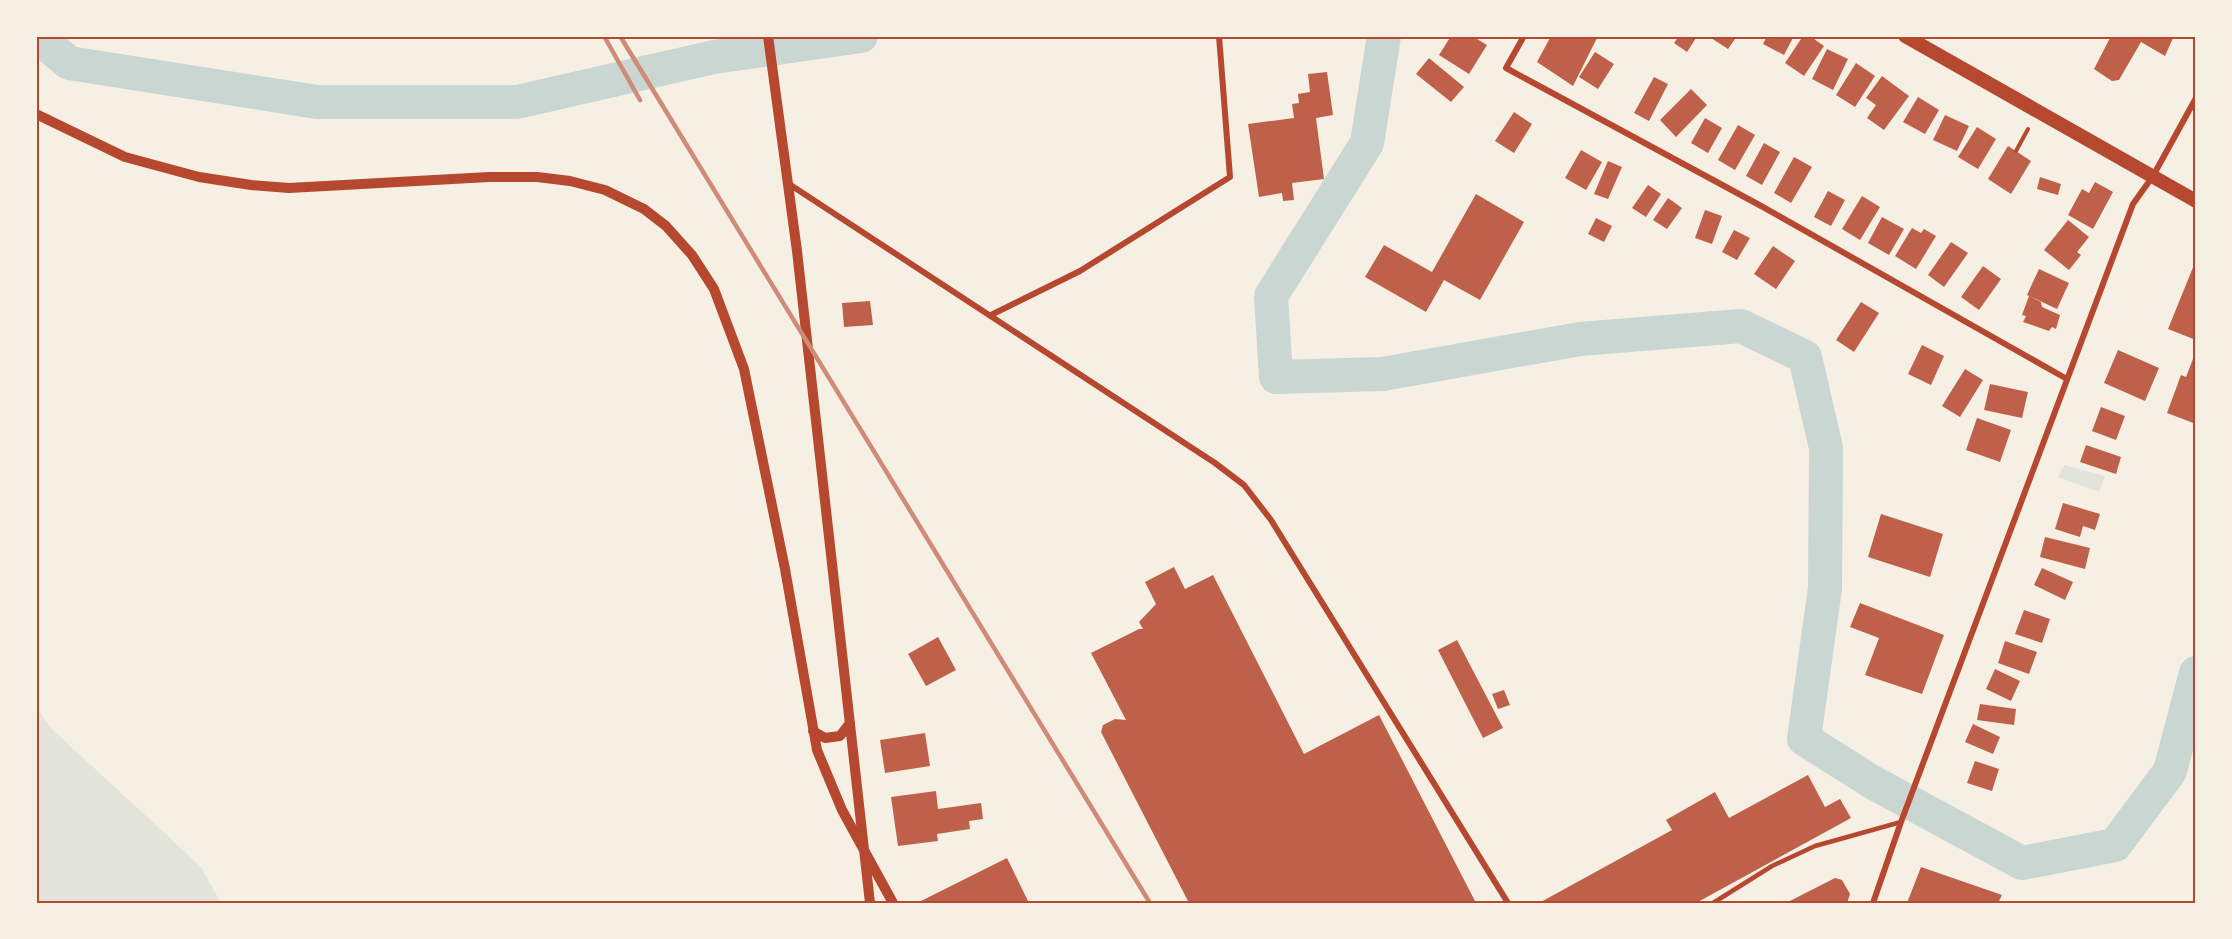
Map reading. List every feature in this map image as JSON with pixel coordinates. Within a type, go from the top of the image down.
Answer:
[{"type":"main road","points":[[1905,36],[2196,201]]},
{"type":"street","points":[[768,36],[788,184],[870,903]]},
{"type":"street","points":[[991,315],[1080,271],[1230,177],[1219,36]]},
{"type":"street","points":[[1524,36],[1506,68],[1763,207],[2067,379]]},
{"type":"street","points":[[1873,903],[2133,204],[2153,177],[2196,98]]},
{"type":"street","points":[[36,114],[125,157],[199,177],[290,188],[489,177],[537,177],[570,181],[605,190],[644,209],[666,226],[692,255],[714,289],[744,369],[785,569],[817,750],[842,810],[893,903]]},
{"type":"street","points":[[788,184],[1215,462],[1244,485],[1271,520],[1508,903]]},
{"type":"street","points":[[813,731],[825,738],[833,738],[840,736],[850,723]]},
{"type":"lane","points":[[1713,903],[1772,866],[1815,846],[1902,822]]},
{"type":"path","points":[[2016,151],[2028,129]]},
{"type":"shaded area","points":[[2064,465],[2105,476],[2099,492],[2058,477]]},
{"type":"shaded area","points":[[36,707],[51,728],[201,867],[221,903],[36,903]]},
{"type":"building","points":[[1451,36],[1472,36],[1487,45],[1469,74],[1439,55]]},
{"type":"building","points":[[1551,36],[1598,36],[1573,86],[1537,62]]},
{"type":"building","points":[[1679,36],[1696,38],[1687,52],[1674,43]]},
{"type":"building","points":[[1713,36],[1737,36],[1728,49],[1711,38]]},
{"type":"building","points":[[1767,36],[1794,36],[1784,55],[1763,44]]},
{"type":"building","points":[[1803,36],[1810,36],[1824,46],[1804,76],[1785,63]]},
{"type":"building","points":[[2111,36],[2169,36],[2173,38],[2165,56],[2141,42],[2119,80],[2112,81],[2094,69]]},
{"type":"building","points":[[1827,49],[1848,59],[1833,90],[1812,79]]},
{"type":"building","points":[[1595,52],[1614,64],[1598,89],[1579,77]]},
{"type":"building","points":[[1429,58],[1464,87],[1451,102],[1416,74]]},
{"type":"building","points":[[1856,63],[1875,76],[1855,107],[1836,95]]},
{"type":"building","points":[[1327,72],[1333,115],[1316,118],[1324,179],[1292,183],[1294,200],[1283,201],[1282,193],[1259,197],[1248,124],[1294,118],[1292,104],[1299,103],[1298,94],[1310,92],[1308,74]]},
{"type":"building","points":[[1882,76],[1909,96],[1884,130],[1867,118],[1876,105],[1866,98]]},
{"type":"building","points":[[1654,77],[1668,84],[1649,121],[1634,113]]},
{"type":"building","points":[[1691,89],[1707,105],[1676,137],[1660,120]]},
{"type":"building","points":[[1918,97],[1939,110],[1925,134],[1903,122]]},
{"type":"building","points":[[1514,112],[1532,124],[1514,153],[1495,141]]},
{"type":"building","points":[[1945,115],[1969,126],[1957,151],[1933,140]]},
{"type":"building","points":[[1705,118],[1722,128],[1708,153],[1691,143]]},
{"type":"building","points":[[1738,125],[1755,135],[1735,170],[1718,160]]},
{"type":"building","points":[[1977,127],[1996,139],[1978,169],[1958,157]]},
{"type":"building","points":[[1764,143],[1780,152],[1762,185],[1746,176]]},
{"type":"building","points":[[2008,146],[2031,161],[2011,194],[1988,179]]},
{"type":"building","points":[[1581,150],[1602,162],[1586,190],[1565,178]]},
{"type":"building","points":[[1794,157],[1812,167],[1791,203],[1774,193]]},
{"type":"building","points":[[1608,161],[1622,167],[1608,199],[1594,194]]},
{"type":"building","points":[[2040,177],[2061,184],[2058,195],[2037,189]]},
{"type":"building","points":[[2095,182],[2113,192],[2093,229],[2068,215],[2082,189],[2089,193]]},
{"type":"building","points":[[1648,185],[1661,194],[1646,217],[1632,208]]},
{"type":"building","points":[[1828,191],[1845,200],[1831,226],[1814,217]]},
{"type":"building","points":[[1476,194],[1524,222],[1480,300],[1444,280],[1426,312],[1365,277],[1384,245],[1432,272]]},
{"type":"building","points":[[1862,196],[1880,207],[1860,240],[1842,229]]},
{"type":"building","points":[[1668,198],[1682,208],[1667,229],[1653,220]]},
{"type":"building","points":[[1705,210],[1722,216],[1712,244],[1695,238]]},
{"type":"building","points":[[1882,217],[1904,229],[1889,255],[1868,243]]},
{"type":"building","points":[[1596,218],[1612,226],[1604,242],[1588,234]]},
{"type":"building","points":[[2068,220],[2089,237],[2077,252],[2081,255],[2069,270],[2044,250]]},
{"type":"building","points":[[1912,228],[1921,233],[1924,229],[1936,236],[1916,269],[1895,256]]},
{"type":"building","points":[[1734,230],[1750,238],[1737,260],[1722,252]]},
{"type":"building","points":[[1951,242],[1968,253],[1944,287],[1928,275]]},
{"type":"building","points":[[1773,246],[1795,261],[1776,289],[1754,274]]},
{"type":"building","points":[[2196,260],[2196,340],[2168,329]]},
{"type":"building","points":[[1983,266],[2001,279],[1979,310],[1961,297]]},
{"type":"building","points":[[2039,269],[2069,283],[2057,309],[2027,295]]},
{"type":"building","points":[[2029,296],[2041,302],[2042,307],[2060,315],[2056,329],[2052,327],[2049,331],[2023,322],[2026,316],[2022,315]]},
{"type":"building","points":[[870,301],[873,325],[844,327],[842,303]]},
{"type":"building","points":[[1861,302],[1879,313],[1854,352],[1836,340]]},
{"type":"building","points":[[1922,345],[1944,356],[1931,385],[1908,374]]},
{"type":"building","points":[[2118,350],[2159,368],[2145,401],[2104,383]]},
{"type":"building","points":[[2196,351],[2196,424],[2167,413],[2181,375],[2186,377]]},
{"type":"building","points":[[1965,369],[1983,380],[1960,417],[1942,406]]},
{"type":"building","points":[[1990,384],[2028,392],[2022,418],[1984,410]]},
{"type":"building","points":[[2101,407],[2125,416],[2116,440],[2092,431]]},
{"type":"building","points":[[1977,418],[2011,430],[2000,462],[1966,450]]},
{"type":"building","points":[[2086,445],[2121,457],[2116,474],[2080,462]]},
{"type":"building","points":[[2063,503],[2100,514],[2095,530],[2083,526],[2080,537],[2055,529]]},
{"type":"building","points":[[1881,514],[1943,534],[1930,577],[1868,557]]},
{"type":"building","points":[[2045,537],[2090,548],[2085,569],[2040,557]]},
{"type":"building","points":[[1174,567],[1185,589],[1213,575],[1304,754],[1379,715],[1476,903],[1189,903],[1101,732],[1103,725],[1115,719],[1126,720],[1091,653],[1143,629],[1139,622],[1156,604],[1145,582]]},
{"type":"building","points":[[2042,568],[2073,582],[2065,600],[2034,585]]},
{"type":"building","points":[[1860,603],[1944,635],[1922,694],[1865,675],[1879,638],[1850,627]]},
{"type":"building","points":[[2024,610],[2050,619],[2042,643],[2015,634]]},
{"type":"building","points":[[938,637],[956,670],[926,686],[908,654]]},
{"type":"building","points":[[1457,640],[1503,728],[1483,738],[1438,650]]},
{"type":"building","points":[[2005,641],[2037,652],[2029,674],[1998,663]]},
{"type":"building","points":[[1995,669],[2020,681],[2011,701],[1986,689]]},
{"type":"building","points":[[1504,690],[1510,705],[1498,709],[1492,694]]},
{"type":"building","points":[[1980,704],[2016,709],[2014,725],[1977,720]]},
{"type":"building","points":[[1973,724],[2000,737],[1993,754],[1965,742]]},
{"type":"building","points":[[925,733],[930,766],[885,773],[880,740]]},
{"type":"building","points":[[1975,761],[1999,769],[1992,791],[1967,783]]},
{"type":"building","points":[[1808,775],[1825,807],[1840,799],[1851,818],[1696,903],[1539,903],[1672,830],[1666,820],[1715,792],[1729,818]]},
{"type":"building","points":[[936,791],[938,809],[981,803],[983,819],[969,821],[970,829],[937,834],[938,841],[898,846],[891,797]]},
{"type":"building","points":[[1007,858],[1029,903],[917,903]]},
{"type":"building","points":[[1921,867],[2002,895],[1998,903],[1907,903]]},
{"type":"building","points":[[1835,878],[1842,880],[1850,894],[1847,903],[1786,903]]},
{"type":"waterway","points":[[37,36],[69,63],[317,102],[517,102],[714,57],[861,36]]},
{"type":"waterway","points":[[1384,36],[1367,143],[1271,296],[1276,377],[1383,374],[1580,339],[1741,326],[1805,357],[1826,448],[1825,588],[1804,739],[1872,782],[2022,863],[2115,845],[2170,771],[2196,673]]},
{"type":"railway","points":[[604,36],[640,100]]},
{"type":"railway","points":[[620,36],[1150,903]]}]
